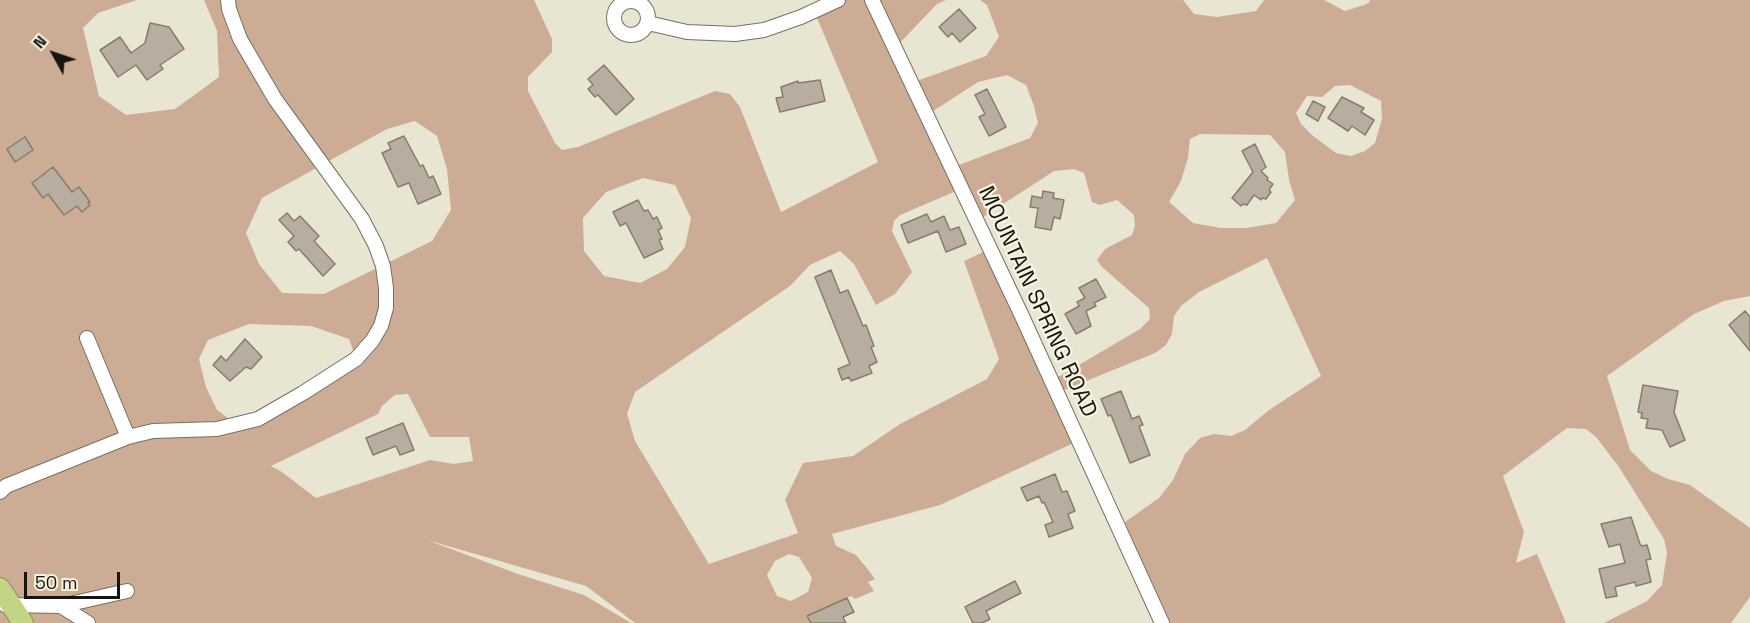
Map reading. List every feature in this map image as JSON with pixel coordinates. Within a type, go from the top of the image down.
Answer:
[{"type":"highway","points":[[0,588],[6,605],[23,623]]},
{"type":"street","points":[[2,488],[128,437],[153,431],[218,429],[258,419],[356,359],[372,341],[381,326],[386,308],[386,288],[383,266],[376,246],[362,219],[275,99],[240,39],[228,0]]},
{"type":"street","points":[[648,23],[687,32],[735,34],[764,30],[801,17],[838,0]]},
{"type":"street","name":"MOUNTAIN SPRING ROAD","points":[[872,0],[1016,304],[1162,623]]},
{"type":"street","points":[[87,338],[128,437]]},
{"type":"street","points":[[6,605],[61,606],[128,591]]},
{"type":"street","points":[[61,606],[88,623]]},
{"type":"shaded area","points":[[0,0],[137,0],[98,13],[83,28],[99,96],[126,115],[175,109],[219,77],[217,31],[204,0],[534,0],[552,39],[552,52],[528,77],[528,91],[555,143],[562,150],[578,147],[715,91],[730,94],[740,107],[781,212],[878,162],[814,11],[838,0],[946,0],[937,4],[895,48],[911,83],[986,56],[999,37],[987,5],[980,0],[1183,0],[1194,14],[1217,17],[1256,11],[1264,0],[1324,0],[1345,11],[1364,5],[1370,2],[1369,0],[1750,0],[1750,296],[1724,301],[1694,314],[1607,376],[1630,450],[1651,471],[1690,485],[1750,528],[1750,597],[1731,623],[1604,623],[1647,601],[1662,585],[1667,553],[1664,539],[1619,467],[1596,437],[1586,429],[1567,428],[1503,476],[1524,532],[1516,563],[1537,554],[1566,623],[1162,623],[1121,534],[1128,530],[1125,522],[1159,498],[1173,480],[1185,454],[1200,438],[1214,434],[1231,436],[1245,430],[1269,410],[1321,376],[1267,258],[1199,292],[1181,306],[1174,316],[1172,334],[1166,345],[1155,353],[1057,393],[1078,441],[940,505],[832,534],[836,546],[856,555],[875,579],[868,582],[874,591],[855,599],[851,596],[808,616],[811,623],[635,623],[586,586],[427,540],[518,574],[584,595],[631,623],[0,623]],"holes":[[[1007,75],[1026,85],[1038,123],[1030,138],[951,168],[927,115],[978,82]],[[1350,85],[1381,101],[1382,119],[1375,143],[1365,151],[1351,156],[1336,153],[1313,136],[1301,124],[1296,113],[1307,96],[1322,97],[1335,86]],[[415,121],[437,136],[447,169],[451,210],[432,241],[324,294],[282,293],[259,264],[246,233],[262,198],[387,129]],[[1200,134],[1270,135],[1285,152],[1295,200],[1276,223],[1246,228],[1221,228],[1193,223],[1169,202],[1181,181],[1188,158],[1190,139]],[[1074,169],[1084,173],[1092,202],[1100,205],[1117,200],[1134,215],[1135,226],[1132,235],[1105,249],[1097,260],[1149,308],[1150,319],[1140,329],[1060,376],[1055,376],[990,249],[964,261],[999,359],[987,379],[900,424],[853,456],[803,463],[785,500],[798,533],[709,564],[635,441],[627,414],[635,392],[790,286],[810,265],[840,251],[854,264],[876,305],[895,294],[912,272],[892,231],[894,221],[900,215],[961,189],[977,221],[1054,171]],[[643,178],[675,185],[691,218],[685,247],[667,269],[640,283],[604,276],[584,251],[583,218],[606,192]],[[249,324],[311,326],[349,339],[356,359],[237,425],[217,410],[206,387],[199,359],[208,340]],[[408,394],[430,437],[469,437],[473,461],[454,464],[430,460],[316,498],[271,466],[378,414],[382,406],[395,395]],[[789,554],[799,557],[812,578],[808,592],[791,601],[777,596],[767,575],[775,561]]]},
{"type":"building","points":[[959,9],[976,28],[960,42],[952,33],[948,37],[939,27]]},
{"type":"building","points":[[150,23],[169,27],[184,49],[160,65],[163,69],[147,80],[136,65],[118,77],[100,50],[120,37],[131,53],[145,43]]},
{"type":"building","points":[[604,65],[634,99],[616,115],[598,95],[595,97],[588,89],[593,85],[588,79]]},
{"type":"building","points":[[820,80],[825,101],[780,112],[776,98],[783,97],[781,87],[798,81],[798,83]]},
{"type":"building","points":[[987,89],[1006,127],[989,136],[979,117],[985,114],[975,95]]},
{"type":"building","points":[[1342,97],[1364,108],[1361,112],[1374,120],[1365,135],[1352,126],[1348,131],[1328,118]]},
{"type":"building","points":[[1313,101],[1325,107],[1318,121],[1306,114]]},
{"type":"building","points":[[404,136],[420,166],[423,165],[429,178],[433,176],[441,194],[418,204],[409,183],[398,187],[382,153],[391,149],[388,143]]},
{"type":"building","points":[[25,137],[33,150],[15,162],[7,149]]},
{"type":"building","points":[[1255,144],[1266,167],[1261,171],[1273,184],[1266,199],[1261,200],[1254,195],[1247,205],[1241,206],[1232,198],[1253,172],[1242,151]]},
{"type":"building","points":[[53,167],[72,192],[79,187],[90,202],[88,203],[90,205],[82,212],[77,206],[64,215],[48,194],[43,198],[32,183]]},
{"type":"building","points":[[1043,191],[1054,193],[1053,198],[1064,200],[1060,219],[1054,217],[1051,230],[1035,227],[1038,208],[1030,207],[1032,196],[1042,198]]},
{"type":"building","points":[[638,200],[644,211],[648,210],[653,219],[657,217],[662,228],[658,230],[663,249],[644,258],[626,223],[620,226],[613,212]]},
{"type":"building","points":[[287,213],[294,221],[300,216],[319,236],[314,241],[335,264],[323,276],[299,249],[296,251],[288,242],[294,236],[279,220]]},
{"type":"building","points":[[927,214],[931,222],[944,216],[950,230],[959,227],[966,244],[946,252],[938,231],[908,243],[901,225]]},
{"type":"building","points":[[831,270],[840,293],[848,290],[863,326],[866,325],[877,362],[869,366],[872,373],[851,381],[849,377],[842,380],[838,369],[850,364],[815,277]]},
{"type":"building","points":[[1096,279],[1106,297],[1094,303],[1096,306],[1086,311],[1091,326],[1076,334],[1065,314],[1079,306],[1077,302],[1085,298],[1079,288]]},
{"type":"building","points":[[1745,311],[1750,317],[1750,351],[1729,325]]},
{"type":"building","points":[[245,339],[262,357],[251,369],[246,367],[230,381],[213,365],[221,356],[226,361]]},
{"type":"building","points":[[1643,385],[1678,391],[1674,412],[1685,440],[1670,447],[1662,430],[1646,428],[1648,419],[1641,418],[1642,413],[1638,412]]},
{"type":"building","points":[[1121,391],[1132,419],[1139,416],[1143,425],[1139,426],[1150,455],[1130,463],[1111,415],[1108,416],[1101,399]]},
{"type":"building","points":[[403,423],[414,450],[400,455],[396,446],[373,455],[366,438]]},
{"type":"building","points":[[1055,474],[1062,492],[1067,491],[1075,511],[1068,514],[1073,528],[1049,537],[1045,525],[1053,522],[1044,502],[1042,503],[1039,496],[1027,501],[1021,488]]},
{"type":"building","points":[[1631,517],[1640,544],[1647,545],[1651,559],[1646,560],[1651,582],[1636,586],[1635,582],[1615,587],[1617,596],[1606,598],[1599,569],[1625,563],[1620,544],[1609,547],[1601,524]]},
{"type":"building","points":[[1015,581],[1021,593],[986,611],[990,619],[982,623],[973,623],[965,607]]},
{"type":"building","points":[[847,598],[854,612],[843,617],[846,623],[811,623],[807,616]]}]
